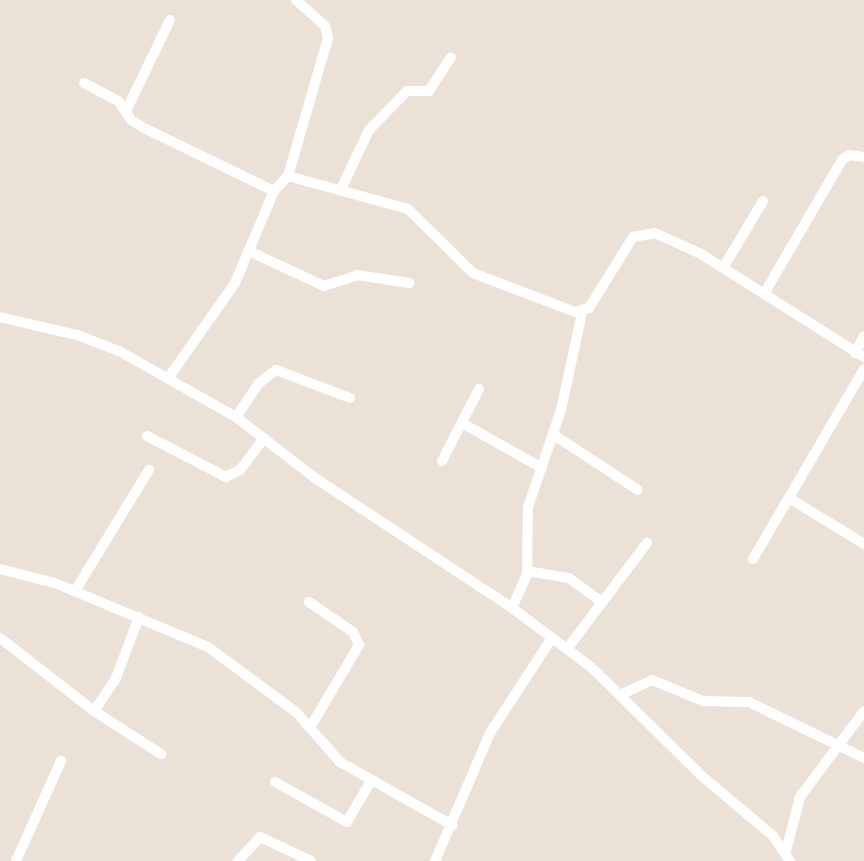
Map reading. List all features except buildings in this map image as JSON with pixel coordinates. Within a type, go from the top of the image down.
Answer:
[{"type":"street","points":[[169,377],[219,311],[251,252],[274,191],[288,176],[328,38],[325,26],[296,0]]},
{"type":"street","points":[[126,111],[170,20]]},
{"type":"street","points":[[341,189],[369,130],[407,92],[429,92],[451,57]]},
{"type":"street","points":[[84,83],[112,97],[144,128],[274,191]]},
{"type":"street","points":[[764,294],[842,160],[849,155],[864,157]]},
{"type":"street","points":[[288,176],[408,209],[461,265],[534,300],[582,313]]},
{"type":"street","points":[[723,268],[763,201]]},
{"type":"street","points":[[512,608],[527,571],[528,507],[554,435],[582,313],[596,300],[622,249],[644,233],[669,238],[723,268],[860,355],[864,336]]},
{"type":"street","points":[[251,252],[324,286],[357,275],[409,283]]},
{"type":"street","points":[[0,317],[99,343],[169,377],[236,417],[350,502],[512,608],[567,649],[620,695],[788,856]]},
{"type":"street","points":[[753,559],[864,369]]},
{"type":"street","points":[[236,417],[258,384],[276,370],[350,398]]},
{"type":"street","points":[[442,461],[479,389]]},
{"type":"street","points":[[462,423],[542,468]]},
{"type":"street","points":[[147,435],[226,477],[240,470],[264,438]]},
{"type":"street","points":[[554,435],[638,490]]},
{"type":"street","points":[[75,591],[149,470]]},
{"type":"street","points":[[789,498],[864,544]]},
{"type":"street","points":[[567,649],[647,543]]},
{"type":"street","points":[[0,569],[75,591],[208,647],[311,726],[340,762],[452,825]]},
{"type":"street","points":[[527,571],[569,578],[602,602]]},
{"type":"street","points":[[309,602],[353,632],[359,645],[311,726]]},
{"type":"street","points":[[94,711],[116,678],[139,617]]},
{"type":"street","points":[[0,638],[94,711],[161,754]]},
{"type":"street","points":[[435,861],[490,733],[552,638]]},
{"type":"street","points":[[620,695],[652,680],[703,701],[749,702],[864,758]]},
{"type":"street","points":[[788,856],[800,797],[835,745],[864,711]]},
{"type":"street","points":[[16,861],[61,761]]},
{"type":"street","points":[[276,782],[346,822],[371,781]]},
{"type":"street","points":[[238,861],[260,837],[311,861]]}]
